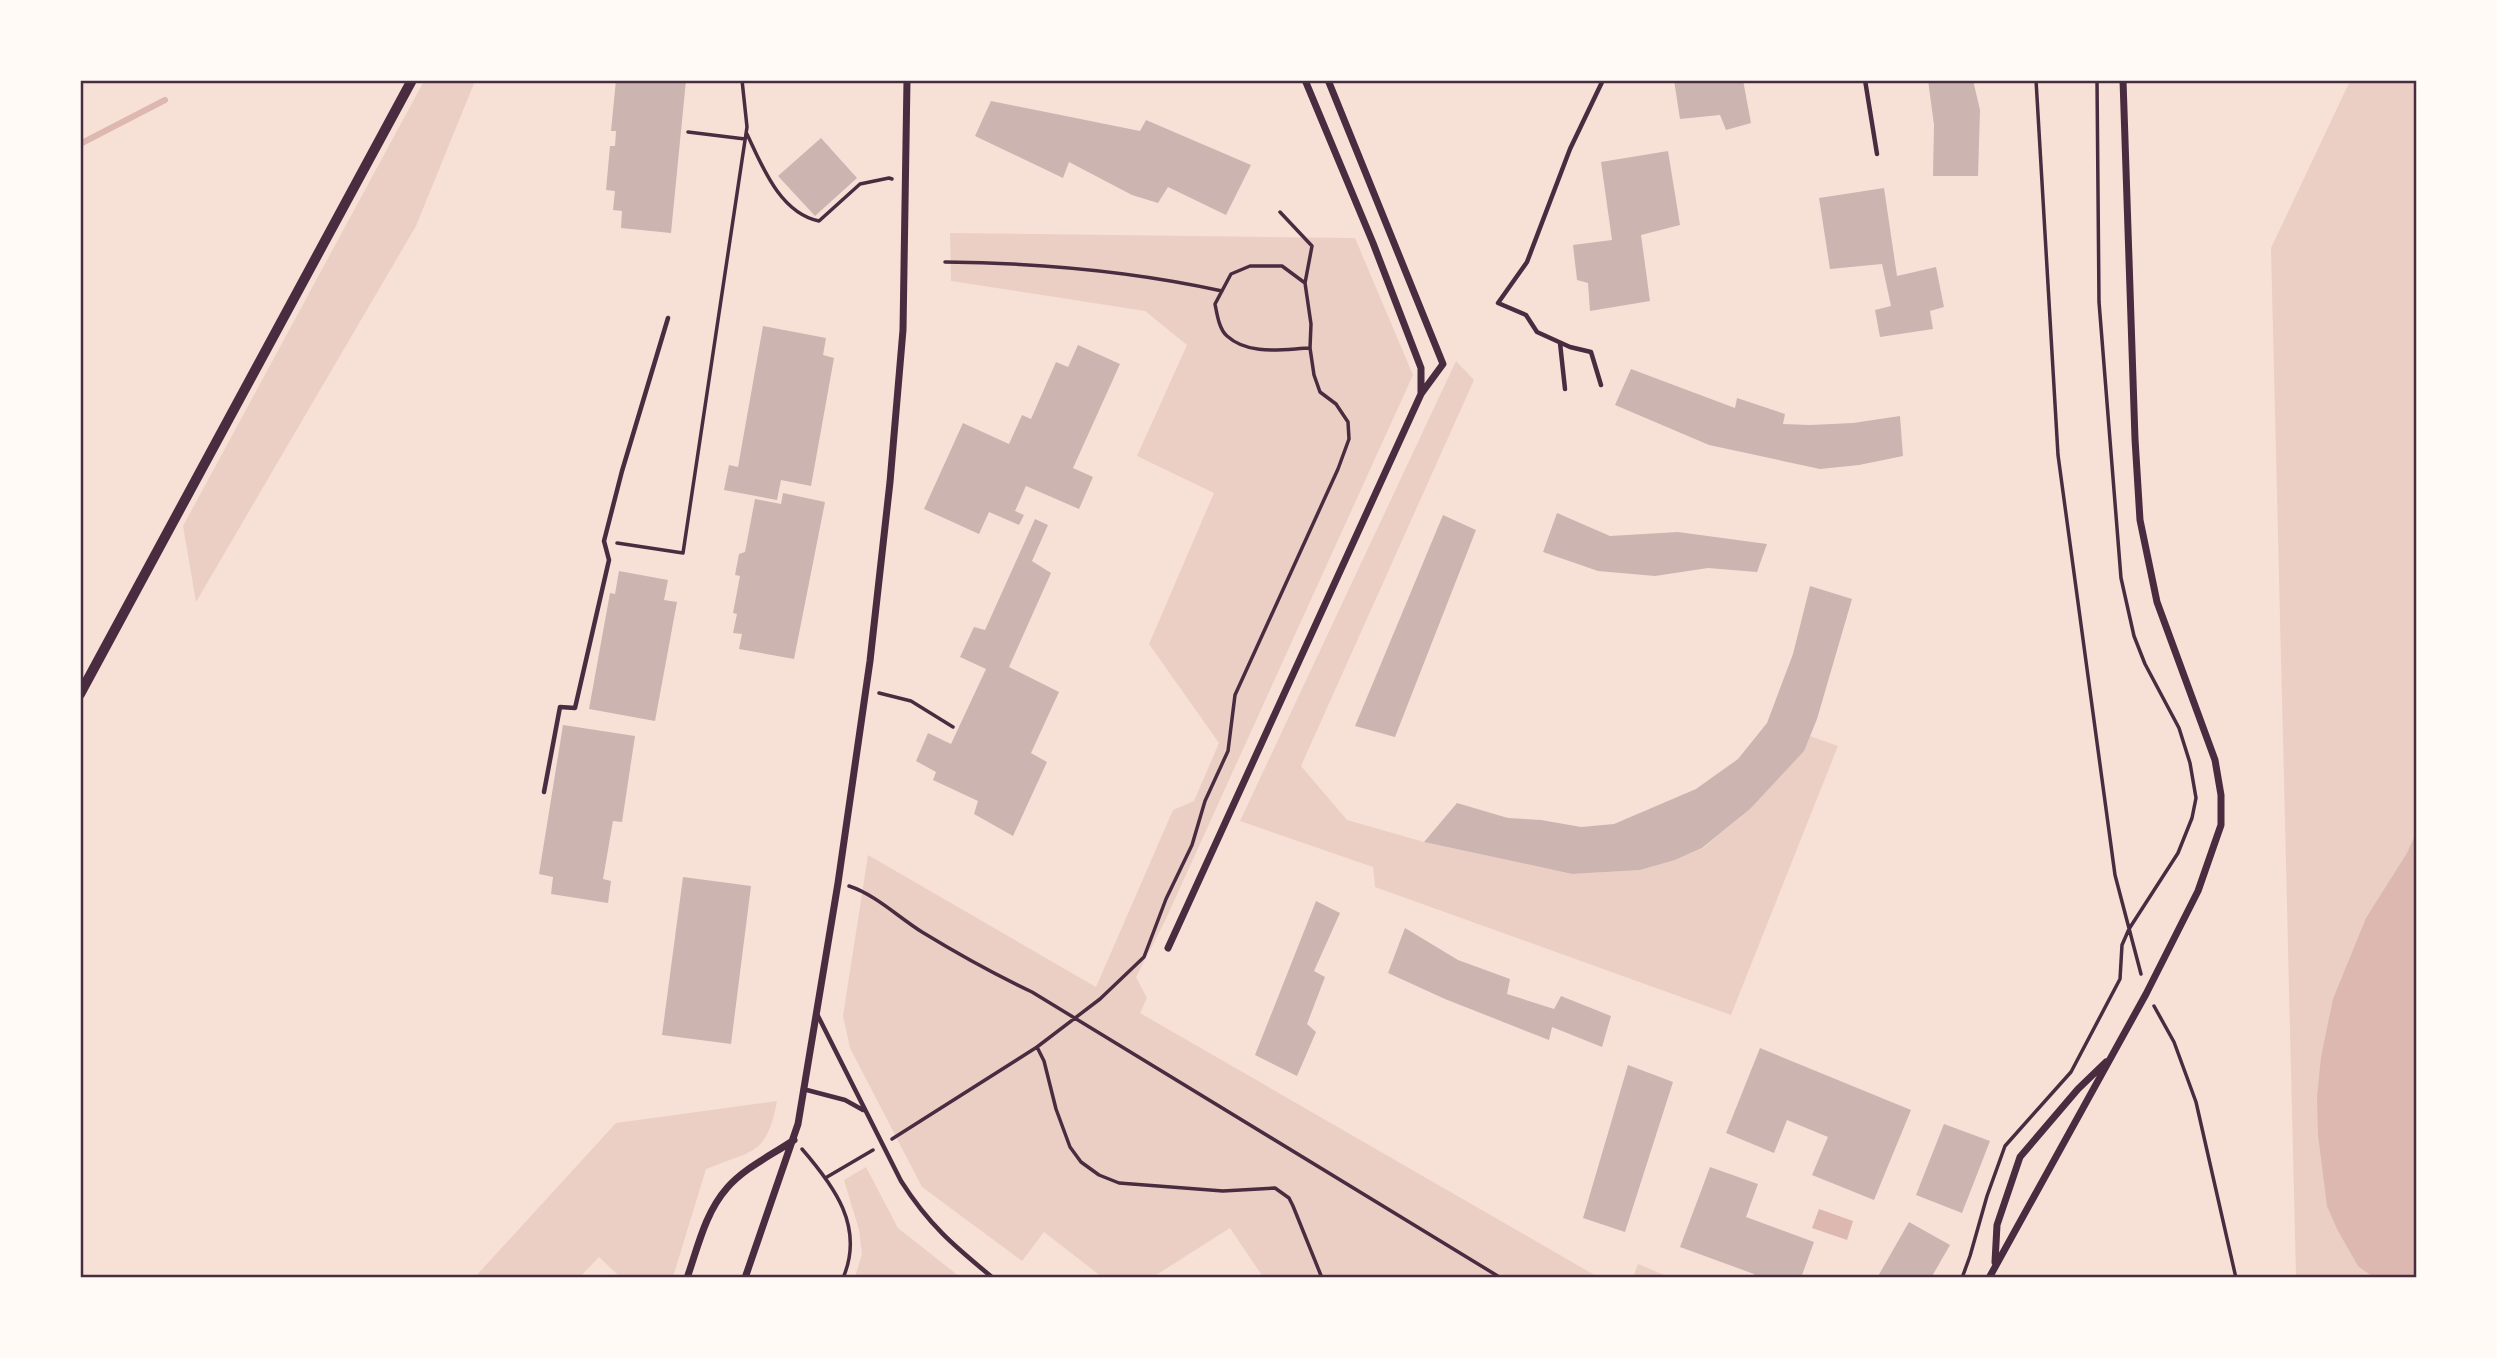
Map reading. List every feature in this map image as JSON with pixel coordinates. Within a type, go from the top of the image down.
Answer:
[{"type":"street","points":[[80,694],[412,80]]},
{"type":"street","points":[[745,1278],[794,1140],[838,883],[866,693],[890,482],[902,344],[907,80]]},
{"type":"street","points":[[1305,80],[1373,243],[1421,368],[1421,394]]},
{"type":"street","points":[[1168,948],[1421,394],[1443,364],[1328,80]]},
{"type":"street","points":[[1989,1278],[2146,994],[2198,891],[2221,825],[2221,795],[2215,760],[2157,602],[2140,520],[2123,80]]},
{"type":"street","points":[[1995,1266],[1997,1224],[2020,1157],[2078,1089],[2113,1055]]},
{"type":"street","points":[[687,1278],[707,1222],[721,1195],[741,1176],[794,1140]]},
{"type":"lane","points":[[1601,386],[1591,352],[1537,332],[1526,315],[1498,303],[1527,262],[1570,149],[1603,80]]},
{"type":"lane","points":[[1865,80],[1877,154]]},
{"type":"lane","points":[[544,792],[560,707],[575,708],[609,560],[604,541],[668,318]]},
{"type":"lane","points":[[1560,342],[1565,389]]},
{"type":"lane","points":[[816,1013],[901,1181],[932,1226],[993,1278]]},
{"type":"lane","points":[[803,1089],[845,1100],[866,1113]]},
{"type":"path","points":[[604,541],[683,553],[746,132],[742,80]]},
{"type":"path","points":[[2036,80],[2057,455],[2115,875],[2146,994],[2174,1042],[2196,1102],[2236,1278]]},
{"type":"path","points":[[688,132],[745,139]]},
{"type":"path","points":[[746,132],[766,177],[784,199],[808,219],[819,221],[860,184],[889,178],[906,188]]},
{"type":"path","points":[[827,1177],[1037,1047],[1100,999],[1144,957],[1166,899],[1192,845],[1205,801],[1228,751],[1236,695],[1349,439],[1348,422],[1336,404],[1320,392],[1314,375],[1305,283],[1312,246],[1280,212]]},
{"type":"path","points":[[945,262],[1075,268],[1180,282],[1222,291]]},
{"type":"path","points":[[1305,283],[1282,267],[1251,266],[1231,274],[1215,304],[1225,335],[1247,347],[1275,350],[1310,348]]},
{"type":"path","points":[[866,693],[878,692],[911,701],[953,727]]},
{"type":"path","points":[[838,883],[862,891],[920,931],[998,976],[1032,992],[1501,1278]]},
{"type":"path","points":[[1962,1278],[2005,1146],[2071,1072],[2120,979],[2122,945],[2129,929]]},
{"type":"path","points":[[1037,1047],[1044,1061],[1056,1110],[1070,1147],[1081,1162],[1100,1175],[1119,1183],[1223,1191],[1275,1188],[1289,1198],[1322,1278]]},
{"type":"path","points":[[794,1140],[827,1177],[851,1233],[851,1259],[843,1278]]},
{"type":"shaded area","points":[[424,81],[475,81],[416,226],[196,602],[183,526]]},
{"type":"shaded area","points":[[2350,81],[2416,81],[2416,1277],[2296,1277],[2271,248]]},
{"type":"shaded area","points":[[950,233],[1355,238],[1413,375],[1165,921],[1136,977],[1147,998],[1140,1013],[1598,1277],[1263,1277],[1230,1228],[1153,1277],[1102,1277],[1044,1232],[1022,1261],[922,1187],[850,1048],[843,1016],[868,855],[1096,987],[1173,810],[1194,801],[1219,743],[1149,644],[1214,493],[1137,456],[1187,345],[1145,311],[951,281]]},
{"type":"shaded area","points":[[1456,361],[1474,380],[1301,766],[1347,820],[1424,842],[1572,874],[1640,870],[1703,848],[1750,809],[1810,736],[1838,746],[1731,1015],[1375,887],[1373,867],[1240,821]]},
{"type":"shaded area","points":[[2416,833],[2416,1277],[2373,1277],[2358,1266],[2327,1206],[2318,1135],[2317,1097],[2321,1057],[2333,999],[2366,918],[2407,853]]},
{"type":"shaded area","points":[[777,1101],[773,1119],[762,1142],[746,1154],[706,1169],[673,1277],[620,1277],[599,1257],[580,1277],[475,1277],[616,1123]]},
{"type":"shaded area","points":[[866,1167],[898,1228],[960,1277],[855,1277],[862,1254],[859,1230],[844,1180]]},
{"type":"shaded area","points":[[1819,1209],[1853,1221],[1847,1240],[1812,1228]]},
{"type":"shaded area","points":[[1638,1264],[1669,1277],[1633,1277]]},
{"type":"building","points":[[616,80],[686,80],[671,233],[621,228],[622,211],[613,210],[615,191],[606,190],[610,146],[615,146],[616,131],[611,131]]},
{"type":"building","points":[[1674,80],[1743,80],[1751,123],[1726,130],[1720,115],[1680,119]]},
{"type":"building","points":[[1928,80],[1973,80],[1980,110],[1978,176],[1933,176],[1934,125]]},
{"type":"building","points":[[991,101],[1140,131],[1146,120],[1251,165],[1226,215],[1168,187],[1158,203],[1132,195],[1069,162],[1063,178],[975,136]]},
{"type":"building","points":[[821,138],[857,178],[815,216],[778,176]]},
{"type":"building","points":[[1668,151],[1680,225],[1641,235],[1650,301],[1590,311],[1588,283],[1577,280],[1573,245],[1612,240],[1601,162]]},
{"type":"building","points":[[1884,188],[1897,276],[1936,267],[1944,307],[1930,311],[1933,329],[1880,337],[1875,310],[1891,306],[1882,264],[1830,269],[1819,198]]},
{"type":"building","points":[[763,326],[826,338],[823,355],[834,358],[811,486],[781,480],[777,500],[724,490],[729,465],[738,467]]},
{"type":"building","points":[[1078,345],[1120,364],[1073,468],[1093,477],[1079,509],[1026,486],[1015,511],[1024,515],[1019,525],[989,512],[979,534],[924,509],[963,423],[1009,444],[1022,415],[1031,419],[1056,362],[1068,367]]},
{"type":"building","points":[[1631,369],[1735,408],[1737,398],[1785,414],[1783,424],[1853,423],[1900,416],[1903,456],[1820,469],[1709,445],[1615,405]]},
{"type":"building","points":[[783,493],[825,502],[794,659],[739,649],[742,634],[733,633],[737,614],[733,613],[740,576],[735,575],[739,554],[745,552],[755,499],[781,504]]},
{"type":"building","points":[[1557,513],[1610,536],[1678,532],[1767,544],[1757,572],[1708,568],[1655,576],[1598,571],[1543,552]]},
{"type":"building","points":[[1443,515],[1476,530],[1395,737],[1355,726]]},
{"type":"building","points":[[1035,519],[1048,525],[1032,561],[1051,573],[1009,667],[1059,692],[1031,753],[1047,762],[1013,836],[974,814],[978,801],[933,780],[936,772],[916,761],[928,733],[951,744],[986,669],[960,657],[974,627],[985,630]]},
{"type":"building","points":[[619,571],[668,580],[664,600],[677,602],[655,721],[589,709],[610,593],[615,594]]},
{"type":"building","points":[[1810,586],[1852,599],[1817,719],[1804,751],[1750,809],[1702,848],[1675,860],[1640,870],[1572,874],[1424,842],[1457,803],[1508,818],[1581,827],[1614,824],[1696,789],[1738,759],[1767,723],[1793,654]]},
{"type":"building","points":[[563,725],[635,736],[622,822],[613,821],[603,879],[611,881],[608,903],[551,894],[553,877],[539,874]]},
{"type":"building","points":[[683,877],[751,886],[731,1044],[662,1035]]},
{"type":"building","points":[[1316,901],[1340,913],[1314,971],[1325,977],[1307,1024],[1316,1032],[1297,1076],[1255,1055]]},
{"type":"building","points":[[1405,928],[1458,960],[1510,979],[1507,994],[1554,1009],[1561,996],[1611,1016],[1602,1047],[1552,1027],[1549,1040],[1445,999],[1388,973]]},
{"type":"building","points":[[1760,1048],[1911,1110],[1874,1200],[1812,1175],[1828,1137],[1787,1120],[1774,1153],[1726,1133]]},
{"type":"building","points":[[1628,1065],[1673,1082],[1625,1232],[1583,1218]]},
{"type":"building","points":[[1944,1124],[1990,1141],[1962,1213],[1916,1195]]},
{"type":"building","points":[[1710,1167],[1758,1184],[1746,1217],[1814,1242],[1801,1278],[1753,1278],[1754,1274],[1680,1247]]},
{"type":"building","points":[[1909,1222],[1950,1245],[1931,1278],[1877,1278]]},
{"type":"waterway","points":[[80,144],[165,100]]}]
